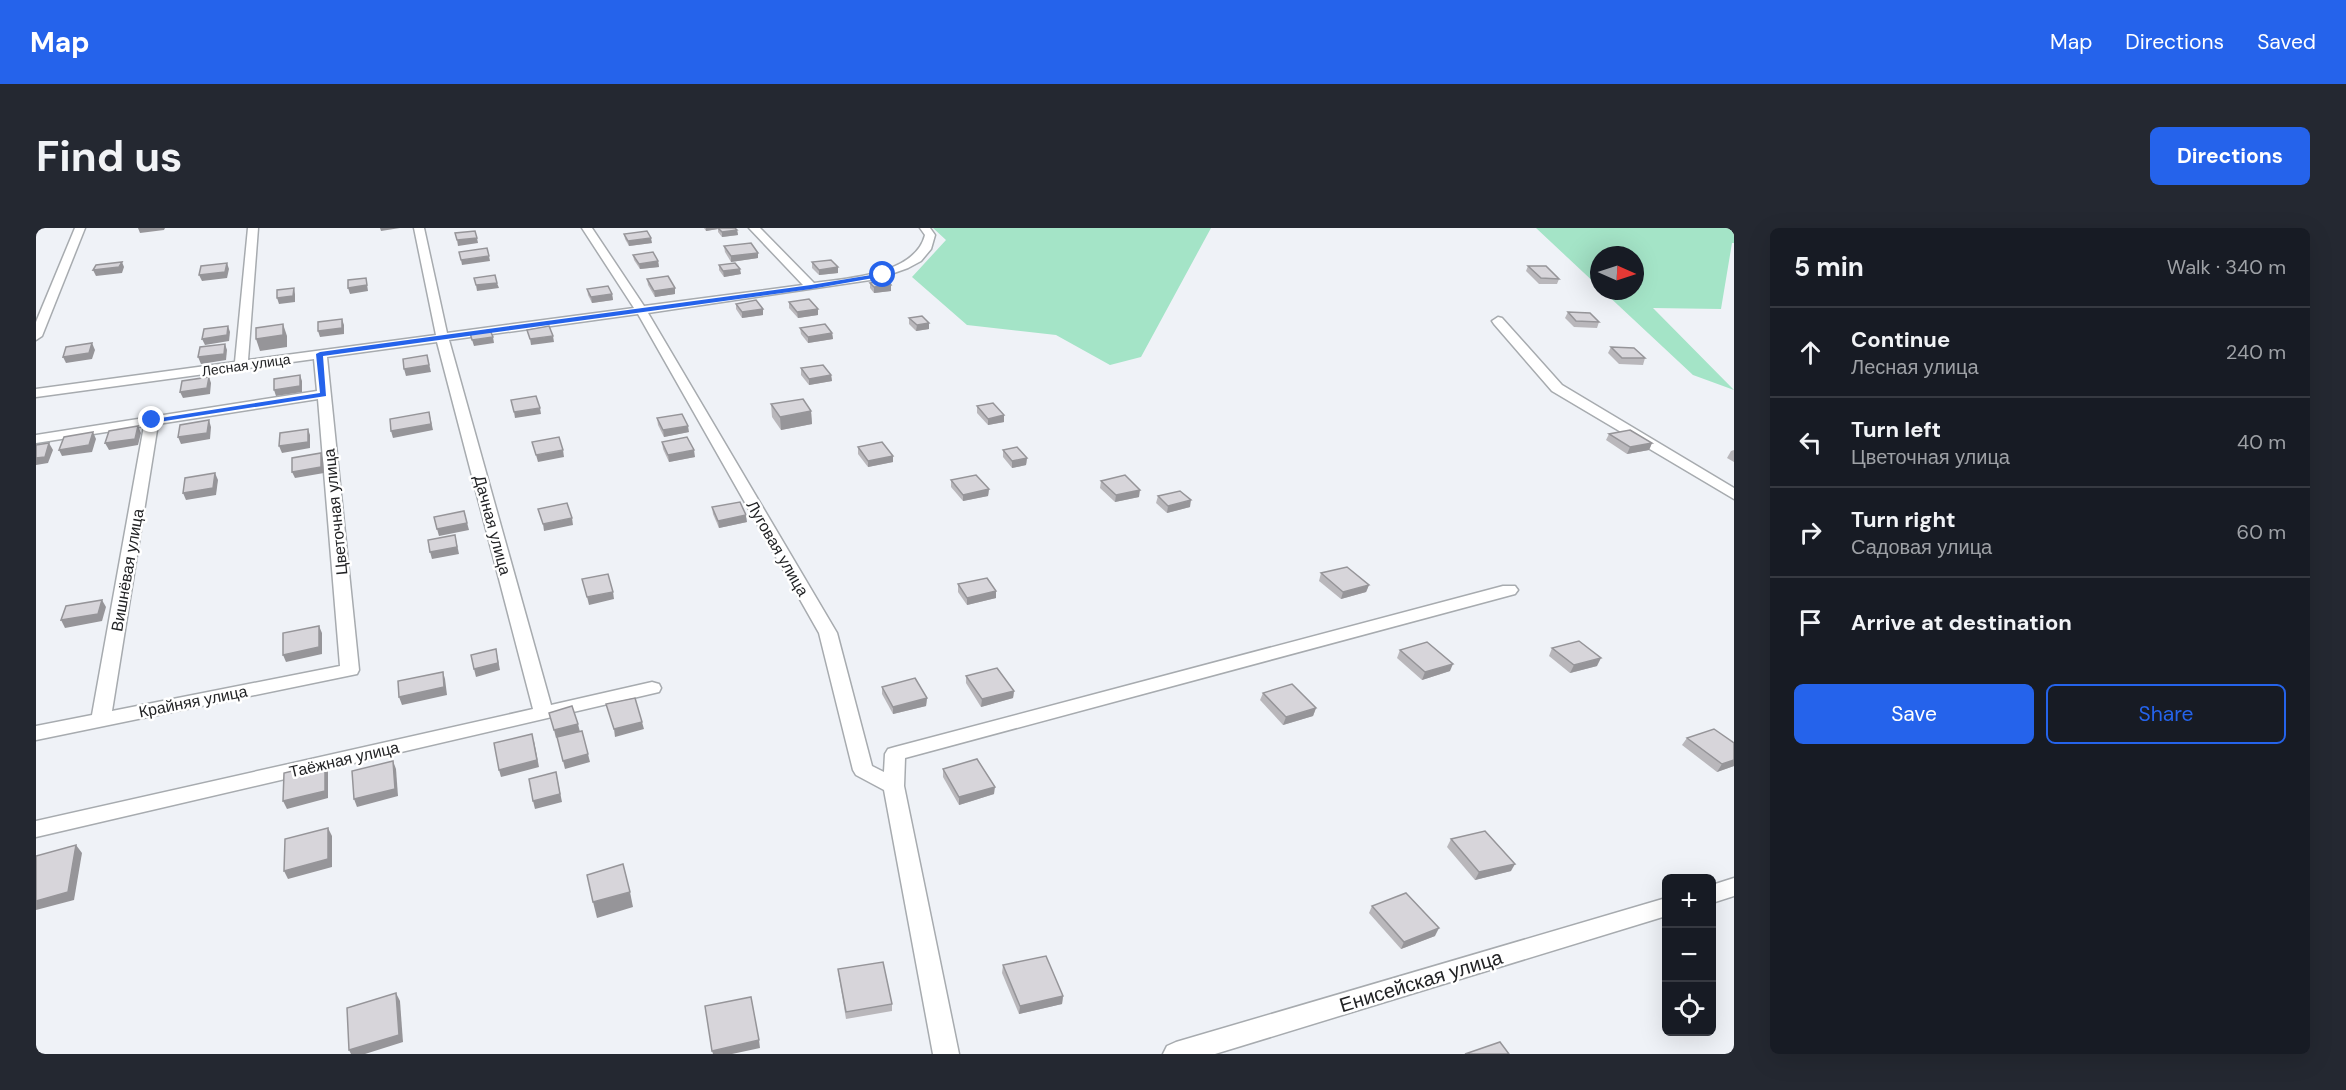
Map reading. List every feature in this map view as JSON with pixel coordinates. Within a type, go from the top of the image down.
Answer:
[{"type":"street","points":[[36,336],[80,228]]},
{"type":"street","points":[[241,366],[254,228]]},
{"type":"street","name":"Дачная улица","points":[[419,228],[442,336],[544,714]]},
{"type":"street","name":"Луговая улица","points":[[587,228],[641,310],[828,633],[863,770],[894,786]]},
{"type":"street","points":[[754,228],[811,287]]},
{"type":"street","name":"Лесная улица","points":[[36,393],[811,287],[883,275],[914,260],[926,248],[930,235],[925,228]]},
{"type":"street","points":[[1498,321],[1557,388],[1734,494]]},
{"type":"street","name":"Цветочная улица","points":[[320,354],[351,670]]},
{"type":"street","points":[[36,439],[324,394]]},
{"type":"street","name":"Вишнёвая улица","points":[[101,720],[152,420]]},
{"type":"street","points":[[946,1054],[894,786],[895,754],[1509,590]]},
{"type":"street","name":"Крайняя улица","points":[[36,733],[351,670]]},
{"type":"street","name":"Таёжная улица","points":[[36,830],[652,688]]},
{"type":"street","points":[[1716,893],[1734,887]]},
{"type":"street","name":"Енисейская улица","points":[[1176,1054],[1662,908]]},
{"type":"green space","points":[[933,228],[1211,228],[1141,357],[1110,365],[1056,335],[967,325],[912,277],[946,240]]},
{"type":"green space","points":[[1536,228],[1734,228],[1734,243],[1732,243],[1721,309],[1653,308],[1734,390],[1693,375],[1613,300],[1644,300],[1644,246],[1590,246],[1590,279]]},
{"type":"building","points":[[718,228],[735,228],[737,230],[722,232]]},
{"type":"building","points":[[475,231],[477,238],[457,240],[455,233]]},
{"type":"building","points":[[647,231],[651,238],[628,241],[624,234]]},
{"type":"building","points":[[751,243],[758,253],[731,256],[724,246]]},
{"type":"building","points":[[487,248],[489,256],[461,260],[459,252]]},
{"type":"building","points":[[653,252],[658,261],[639,264],[633,255]]},
{"type":"building","points":[[831,260],[838,267],[819,270],[812,262]]},
{"type":"building","points":[[122,262],[119,267],[93,270],[96,265]]},
{"type":"building","points":[[227,263],[225,272],[199,275],[201,266]]},
{"type":"building","points":[[735,263],[740,269],[723,271],[719,265]]},
{"type":"building","points":[[1528,266],[1546,266],[1559,279],[1541,278]]},
{"type":"building","points":[[495,275],[497,283],[476,285],[474,278]]},
{"type":"building","points":[[668,276],[675,288],[654,291],[647,279]]},
{"type":"building","points":[[366,278],[367,285],[348,288],[348,280]]},
{"type":"building","points":[[887,280],[891,285],[874,287],[870,283]]},
{"type":"building","points":[[608,286],[612,294],[591,297],[587,289]]},
{"type":"building","points":[[294,288],[293,296],[277,298],[277,290]]},
{"type":"building","points":[[809,299],[818,309],[797,312],[789,302]]},
{"type":"building","points":[[756,300],[763,309],[742,312],[736,304]]},
{"type":"building","points":[[1568,312],[1590,313],[1599,322],[1576,321]]},
{"type":"building","points":[[922,316],[929,323],[917,325],[909,318]]},
{"type":"building","points":[[342,319],[342,328],[318,331],[318,322]]},
{"type":"building","points":[[283,324],[283,335],[256,339],[256,328]]},
{"type":"building","points":[[825,324],[832,333],[808,337],[800,328]]},
{"type":"building","points":[[228,326],[227,335],[202,339],[204,329]]},
{"type":"building","points":[[549,326],[553,336],[530,339],[527,330]]},
{"type":"building","points":[[490,330],[493,337],[472,340],[470,333]]},
{"type":"building","points":[[92,343],[89,353],[63,357],[66,347]]},
{"type":"building","points":[[225,344],[224,354],[198,357],[200,347]]},
{"type":"building","points":[[1611,347],[1634,348],[1645,358],[1622,358]]},
{"type":"building","points":[[427,355],[429,365],[404,369],[403,359]]},
{"type":"building","points":[[823,365],[831,375],[809,379],[801,368]]},
{"type":"building","points":[[300,375],[300,386],[274,390],[274,379]]},
{"type":"building","points":[[209,377],[207,388],[180,392],[182,381]]},
{"type":"building","points":[[536,396],[540,408],[514,412],[511,400]]},
{"type":"building","points":[[803,399],[811,411],[780,417],[771,404]]},
{"type":"building","points":[[993,403],[1004,415],[988,419],[977,406]]},
{"type":"building","points":[[429,412],[431,424],[391,431],[390,419]]},
{"type":"building","points":[[682,414],[688,426],[663,430],[657,418]]},
{"type":"building","points":[[209,420],[207,433],[178,437],[180,425]]},
{"type":"building","points":[[138,426],[135,439],[105,443],[109,431]]},
{"type":"building","points":[[308,429],[308,442],[279,446],[280,433]]},
{"type":"building","points":[[1630,430],[1652,443],[1630,447],[1609,434]]},
{"type":"building","points":[[93,432],[89,445],[59,450],[64,437]]},
{"type":"building","points":[[559,437],[563,450],[536,455],[532,442]]},
{"type":"building","points":[[687,437],[694,450],[668,455],[662,442]]},
{"type":"building","points":[[882,442],[893,456],[868,461],[858,447]]},
{"type":"building","points":[[49,443],[45,457],[36,458],[36,445]]},
{"type":"building","points":[[1017,447],[1027,458],[1012,461],[1003,450]]},
{"type":"building","points":[[321,453],[321,467],[292,472],[292,458]]},
{"type":"building","points":[[215,473],[213,488],[183,493],[185,478]]},
{"type":"building","points":[[976,475],[989,489],[963,495],[951,480]]},
{"type":"building","points":[[1125,475],[1140,490],[1116,495],[1101,481]]},
{"type":"building","points":[[1180,491],[1191,500],[1168,506],[1158,496]]},
{"type":"building","points":[[740,502],[746,515],[718,521],[712,507]]},
{"type":"building","points":[[567,503],[572,518],[543,524],[538,509]]},
{"type":"building","points":[[464,511],[467,523],[437,529],[434,517]]},
{"type":"building","points":[[455,535],[457,547],[430,552],[428,540]]},
{"type":"building","points":[[1347,567],[1369,585],[1343,592],[1321,573]]},
{"type":"building","points":[[608,574],[613,592],[587,597],[582,579]]},
{"type":"building","points":[[987,578],[996,591],[967,598],[958,584]]},
{"type":"building","points":[[102,600],[98,614],[61,620],[66,606]]},
{"type":"building","points":[[319,626],[319,647],[283,655],[283,633]]},
{"type":"building","points":[[1579,641],[1601,658],[1574,665],[1552,648]]},
{"type":"building","points":[[1427,642],[1453,664],[1425,672],[1400,650]]},
{"type":"building","points":[[496,649],[498,663],[474,669],[471,655]]},
{"type":"building","points":[[997,668],[1014,691],[982,699],[966,676]]},
{"type":"building","points":[[443,672],[444,687],[399,697],[398,681]]},
{"type":"building","points":[[915,678],[927,698],[893,707],[882,687]]},
{"type":"building","points":[[1292,684],[1316,708],[1286,717],[1263,693]]},
{"type":"building","points":[[635,698],[642,722],[614,729],[606,704]]},
{"type":"building","points":[[572,706],[578,724],[554,730],[549,713]]},
{"type":"building","points":[[1714,729],[1734,743],[1734,760],[1722,764],[1687,738]]},
{"type":"building","points":[[582,731],[588,754],[563,761],[557,737]]},
{"type":"building","points":[[532,734],[537,760],[499,770],[494,743]]},
{"type":"building","points":[[977,759],[995,787],[959,797],[943,769]]},
{"type":"building","points":[[393,761],[395,789],[354,799],[352,771]]},
{"type":"building","points":[[325,763],[325,791],[283,801],[284,773]]},
{"type":"building","points":[[556,772],[560,794],[533,801],[529,779]]},
{"type":"building","points":[[328,828],[328,859],[284,871],[285,839]]},
{"type":"building","points":[[1485,831],[1515,864],[1479,872],[1451,839]]},
{"type":"building","points":[[76,845],[68,892],[36,901],[36,856]]},
{"type":"building","points":[[623,864],[630,892],[593,902],[587,875]]},
{"type":"building","points":[[1406,893],[1439,928],[1404,942],[1372,906]]},
{"type":"building","points":[[1046,956],[1063,996],[1020,1006],[1003,965]]},
{"type":"building","points":[[883,962],[892,1004],[846,1012],[838,969]]},
{"type":"building","points":[[396,993],[399,1035],[349,1050],[347,1008]]},
{"type":"building","points":[[751,997],[759,1040],[712,1051],[705,1006]]},
{"type":"building","points":[[1500,1042],[1509,1054],[1465,1054]]},
{"type":"route","points":[[152,420],[324,394],[320,354],[811,287],[883,275]]}]
